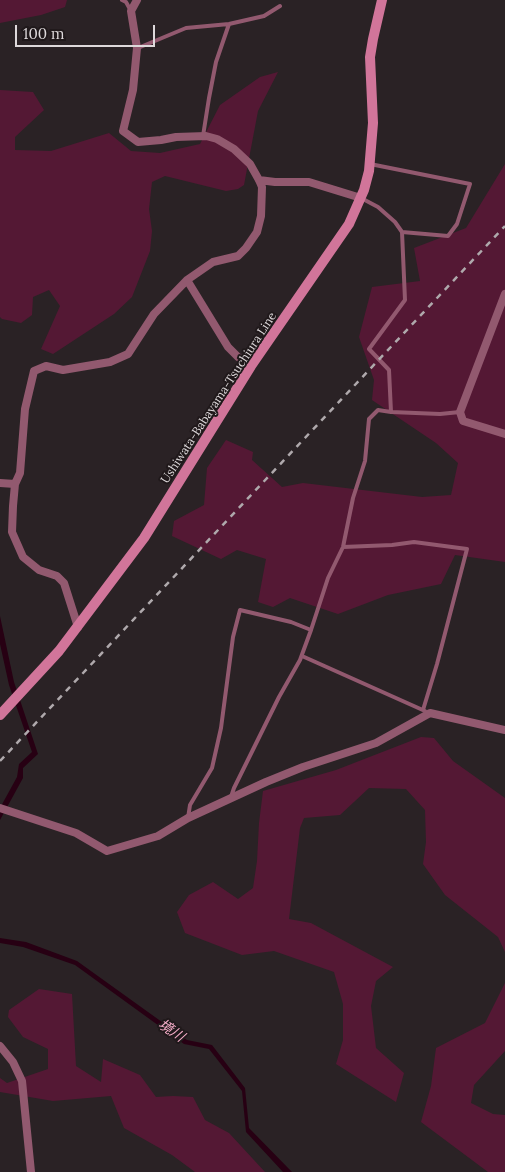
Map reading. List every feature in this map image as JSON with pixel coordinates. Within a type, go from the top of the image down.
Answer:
[{"type":"main road","name":"Ushiwata-Babayama-Tsuchiura Line","points":[[0,715],[59,651],[144,538],[251,366],[344,232],[361,198],[370,164],[372,123],[370,57],[372,39],[382,0]]},
{"type":"street","points":[[78,627],[64,583],[57,576],[39,570],[23,557],[12,532],[15,484],[20,473],[25,409],[34,371],[46,366],[63,370],[110,362],[128,354],[154,314],[187,280],[213,262],[238,256],[246,248],[258,232],[261,216],[262,187],[250,164],[234,149],[217,139],[203,136],[138,142],[123,131],[133,90],[137,48],[131,11],[137,0]]},
{"type":"street","points":[[259,180],[309,182],[361,198]]},
{"type":"street","points":[[187,280],[228,347],[251,366]]},
{"type":"street","points":[[505,294],[460,412],[463,421],[505,434]]},
{"type":"street","points":[[0,483],[15,484]]},
{"type":"street","points":[[0,808],[76,832],[107,851],[158,836],[188,818],[231,798],[304,767],[376,743],[427,711],[505,730]]},
{"type":"street","points":[[0,1046],[13,1062],[22,1081],[31,1172]]},
{"type":"lane","points":[[122,0],[126,2],[131,11]]},
{"type":"lane","points":[[137,48],[186,28],[229,24],[264,16],[280,6]]},
{"type":"lane","points":[[203,136],[216,62],[229,24]]},
{"type":"lane","points":[[370,164],[470,184],[458,224],[448,236],[402,232]]},
{"type":"lane","points":[[361,198],[378,207],[395,222],[402,232],[405,300],[369,349],[389,370],[391,412]]},
{"type":"lane","points":[[231,798],[234,788],[279,697],[302,656],[328,578],[343,547],[353,498],[365,461],[369,419],[378,410],[440,414],[460,412]]},
{"type":"lane","points":[[302,656],[427,711],[437,664],[467,549],[414,542],[343,547]]},
{"type":"lane","points":[[188,818],[190,805],[212,768],[222,728],[233,637],[240,610],[291,622],[310,630]]},
{"type":"shaded area","points":[[0,0],[67,0],[65,7],[41,15],[0,23]]},
{"type":"shaded area","points":[[278,72],[258,111],[244,185],[238,189],[226,191],[165,176],[152,182],[149,209],[152,231],[150,251],[132,297],[114,314],[53,354],[41,349],[60,306],[49,290],[33,297],[32,315],[21,323],[0,317],[0,90],[33,92],[44,110],[15,137],[15,150],[51,151],[109,133],[131,151],[160,153],[200,144],[220,105],[260,77]]},
{"type":"shaded area","points":[[505,164],[505,562],[455,555],[441,584],[388,595],[338,614],[290,598],[273,607],[258,602],[266,559],[237,550],[221,559],[172,536],[174,521],[204,505],[207,468],[226,440],[253,452],[252,460],[282,487],[303,483],[422,497],[451,495],[458,463],[436,443],[372,400],[374,380],[359,337],[372,287],[420,281],[414,248],[466,228]]},
{"type":"shaded area","points":[[421,737],[434,738],[453,761],[505,798],[505,952],[498,937],[445,895],[423,864],[426,842],[425,810],[406,789],[369,788],[340,815],[304,818],[300,828],[289,919],[311,923],[393,967],[376,981],[371,1006],[376,1048],[404,1073],[396,1102],[336,1064],[343,1040],[343,1004],[334,972],[274,951],[242,955],[185,933],[177,912],[189,895],[213,882],[238,899],[253,888],[263,791],[336,770]]},
{"type":"shaded area","points":[[505,983],[505,1051],[474,1085],[471,1103],[493,1114],[505,1115],[505,1172],[488,1172],[421,1122],[431,1086],[436,1048],[485,1023]]},
{"type":"shaded area","points":[[39,989],[72,994],[76,1066],[101,1082],[103,1059],[140,1075],[156,1097],[193,1097],[205,1120],[229,1133],[265,1172],[195,1172],[172,1155],[124,1128],[111,1096],[53,1101],[0,1092],[0,1078],[7,1083],[48,1069],[48,1049],[23,1037],[8,1017],[9,1010]]},
{"type":"water","points":[[0,616],[14,682],[38,754],[23,768],[23,778],[0,820],[0,808],[17,777],[19,764],[32,752],[9,685],[0,644]]},
{"type":"water","name":"境川","points":[[0,938],[26,942],[77,961],[187,1040],[212,1045],[245,1088],[249,1128],[292,1172],[283,1172],[246,1132],[242,1091],[209,1049],[184,1044],[75,965],[23,947],[0,943]]},
{"type":"railway","points":[[0,761],[505,226]]}]
